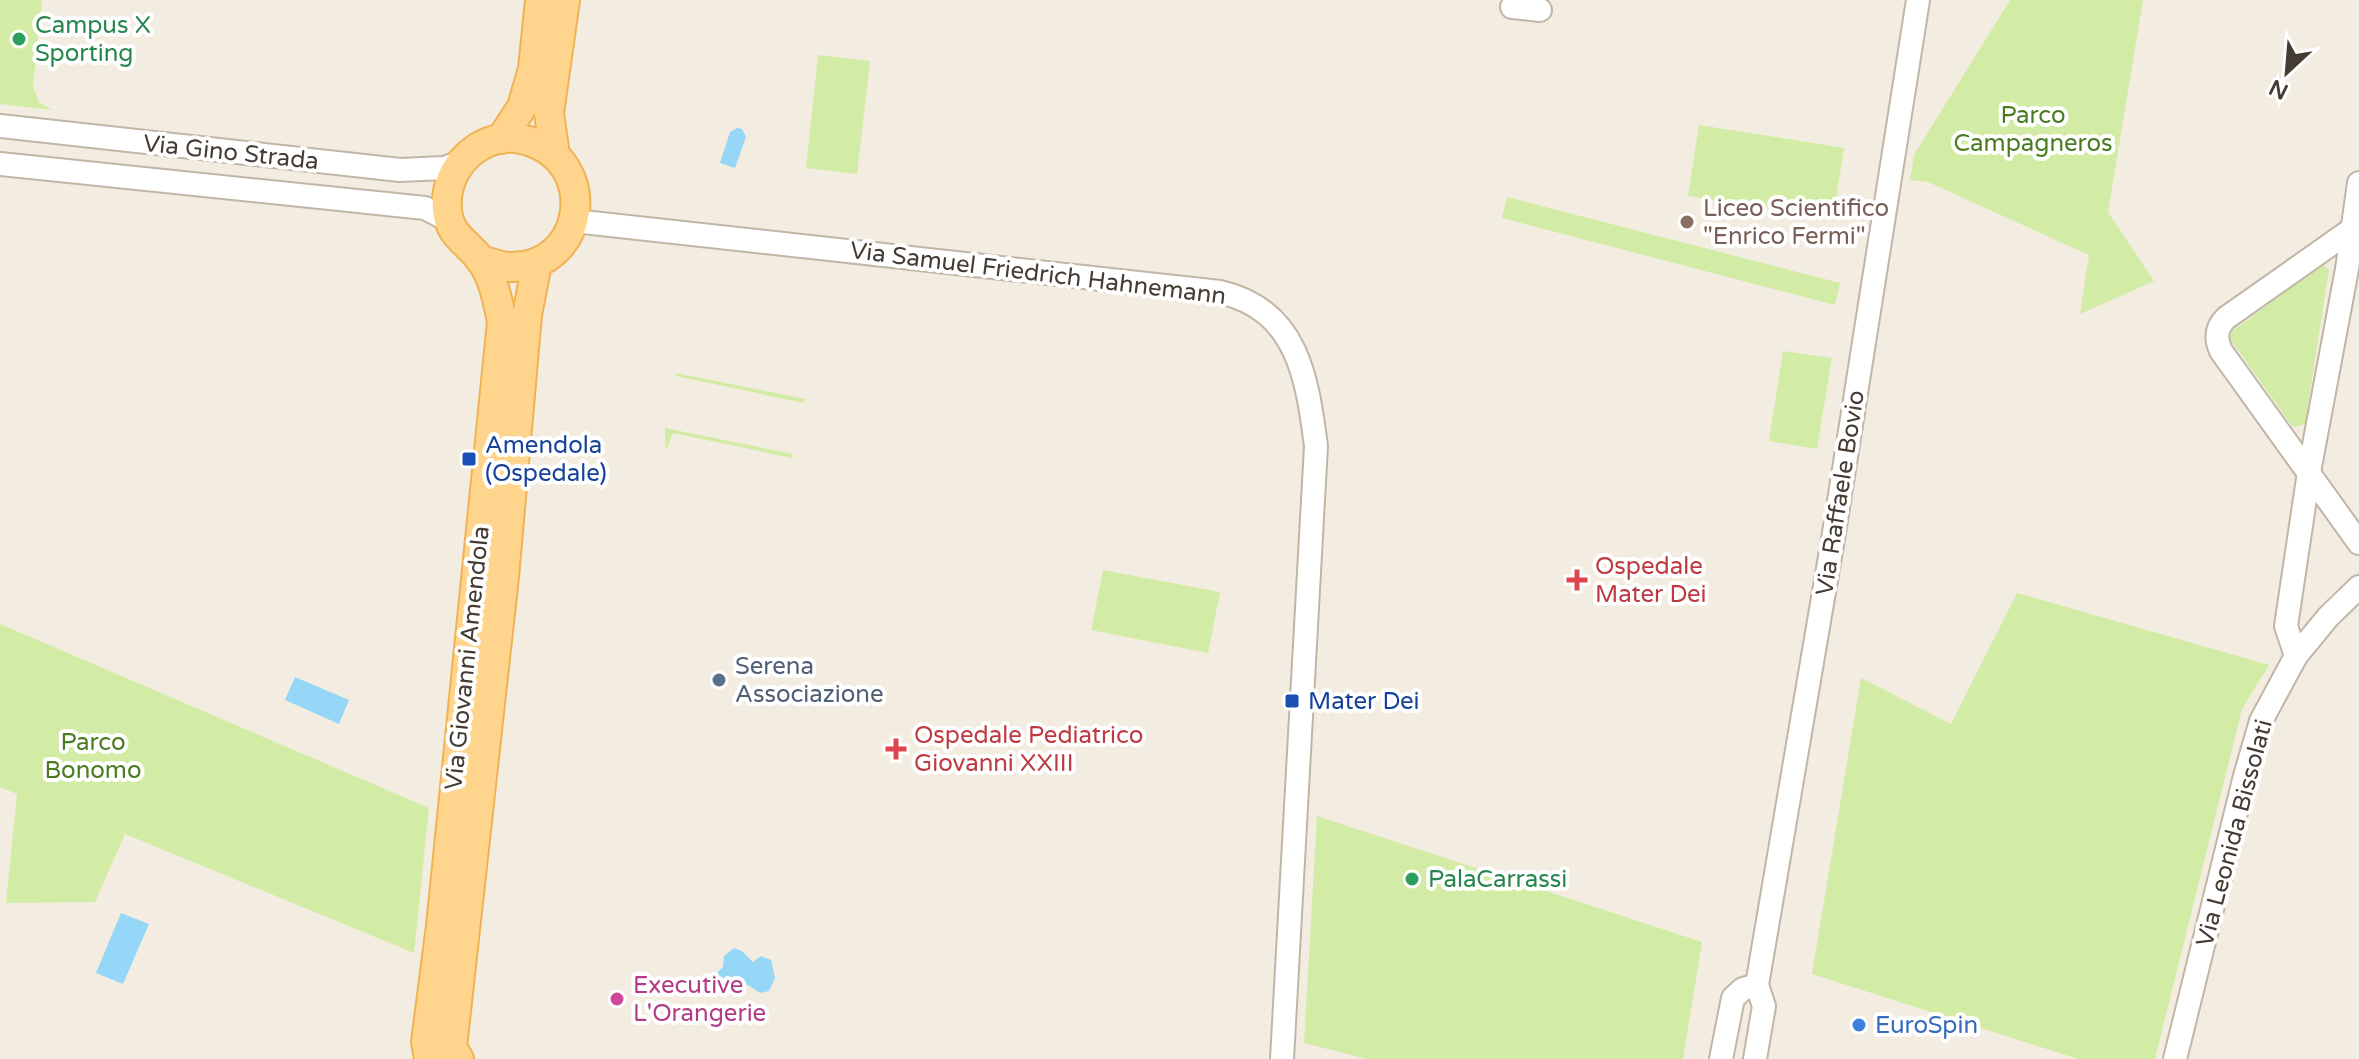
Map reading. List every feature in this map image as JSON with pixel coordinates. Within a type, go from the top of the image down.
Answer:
[{"type":"main road","points":[[501,139],[522,107],[533,69],[540,0]]},
{"type":"main road","points":[[555,155],[549,113],[565,0]]},
{"type":"main road","points":[[450,221],[447,212],[449,183],[464,157],[488,141],[518,137],[545,146],[566,166],[577,192],[574,221],[561,246],[537,263],[509,267],[480,260]]},
{"type":"main road","name":"Via Giovanni Amendola","points":[[429,1059],[426,1042],[502,322],[496,292],[480,260],[458,240],[450,221]]},
{"type":"main road","name":"Via Giovanni Amendola","points":[[459,1059],[452,1047],[505,568],[527,315],[537,263]]},
{"type":"street","name":"Via Raffaele Bovio","points":[[1755,1059],[1764,1006],[1757,985],[1833,539],[1918,0]]},
{"type":"street","points":[[1512,7],[1540,10]]},
{"type":"street","name":"Via Gino Strada","points":[[0,126],[400,170],[444,168],[461,162]]},
{"type":"street","name":"Via Gino Strada","points":[[0,164],[425,208],[450,221]]},
{"type":"street","points":[[2296,656],[2286,626],[2359,183]]},
{"type":"street","name":"Via Samuel Friedrich Hahnemann","points":[[574,221],[1220,292],[1251,303],[1276,321],[1296,354],[1304,379],[1316,446],[1282,1059]]},
{"type":"street","points":[[2351,230],[2219,326],[2218,343],[2359,543]]},
{"type":"street","name":"Via Leonida Bissolati","points":[[2175,1059],[2261,721],[2296,656],[2328,617],[2359,587]]},
{"type":"street","points":[[1721,1059],[1733,998],[1743,989],[1757,985]]},
{"type":"green space","name":"Campus X Sporting","points":[[0,0],[42,0],[33,87],[39,102],[52,110],[0,104]]},
{"type":"green space","name":"Parco Campagneros","points":[[2010,0],[2143,0],[2108,212],[2154,281],[2080,314],[2089,255],[1928,182],[1910,180],[1914,155]]},
{"type":"green space","points":[[818,55],[870,61],[857,174],[806,168]]},
{"type":"green space","points":[[1699,125],[1844,148],[1833,219],[1688,196]]},
{"type":"green space","points":[[1507,197],[1840,283],[1835,305],[1502,218]]},
{"type":"green space","points":[[2322,265],[2329,269],[2305,424],[2293,427],[2230,339],[2231,332]]},
{"type":"green space","points":[[1783,351],[1832,358],[1817,449],[1769,441]]},
{"type":"green space","points":[[676,373],[805,399],[804,403],[676,376]]},
{"type":"green space","points":[[665,428],[793,454],[792,458],[673,433],[667,449]]},
{"type":"green space","points":[[1103,570],[1220,592],[1208,653],[1091,630]]},
{"type":"green space","points":[[2017,593],[2269,665],[2242,709],[2155,1059],[2078,1059],[1812,974],[1861,678],[1951,724]]},
{"type":"green space","name":"Parco Bonomo","points":[[0,624],[429,808],[414,953],[125,834],[95,902],[6,903],[17,794],[0,787]]},
{"type":"green space","name":"PalaCarrassi","points":[[1317,816],[1702,942],[1683,1059],[1367,1059],[1304,1043]]},
{"type":"water","points":[[742,129],[746,137],[735,168],[720,163],[730,132]]},
{"type":"water","points":[[295,677],[349,700],[339,724],[285,700]]},
{"type":"water","points":[[121,913],[149,924],[123,984],[96,973]]},
{"type":"water","points":[[734,948],[753,962],[761,956],[771,960],[775,978],[769,991],[760,993],[748,985],[727,989],[715,980],[723,967],[724,956]]},
{"type":"place","name":"Campus X Sporting","points":[[19,39]]},
{"type":"place","name":"Liceo Scientifico \"Enrico Fermi\"","points":[[1687,222]]},
{"type":"place","name":"Amendola (Ospedale)","points":[[469,459]]},
{"type":"place","name":"Ospedale Mater Dei","points":[[1577,580]]},
{"type":"place","name":"Serena Associazione","points":[[719,680]]},
{"type":"place","name":"Mater Dei","points":[[1292,701]]},
{"type":"place","name":"Ospedale Pediatrico Giovanni XXIII","points":[[896,749]]},
{"type":"place","name":"PalaCarrassi","points":[[1412,879]]},
{"type":"place","name":"Executive L'Orangerie","points":[[617,999]]},
{"type":"place","name":"EuroSpin","points":[[1859,1025]]}]
